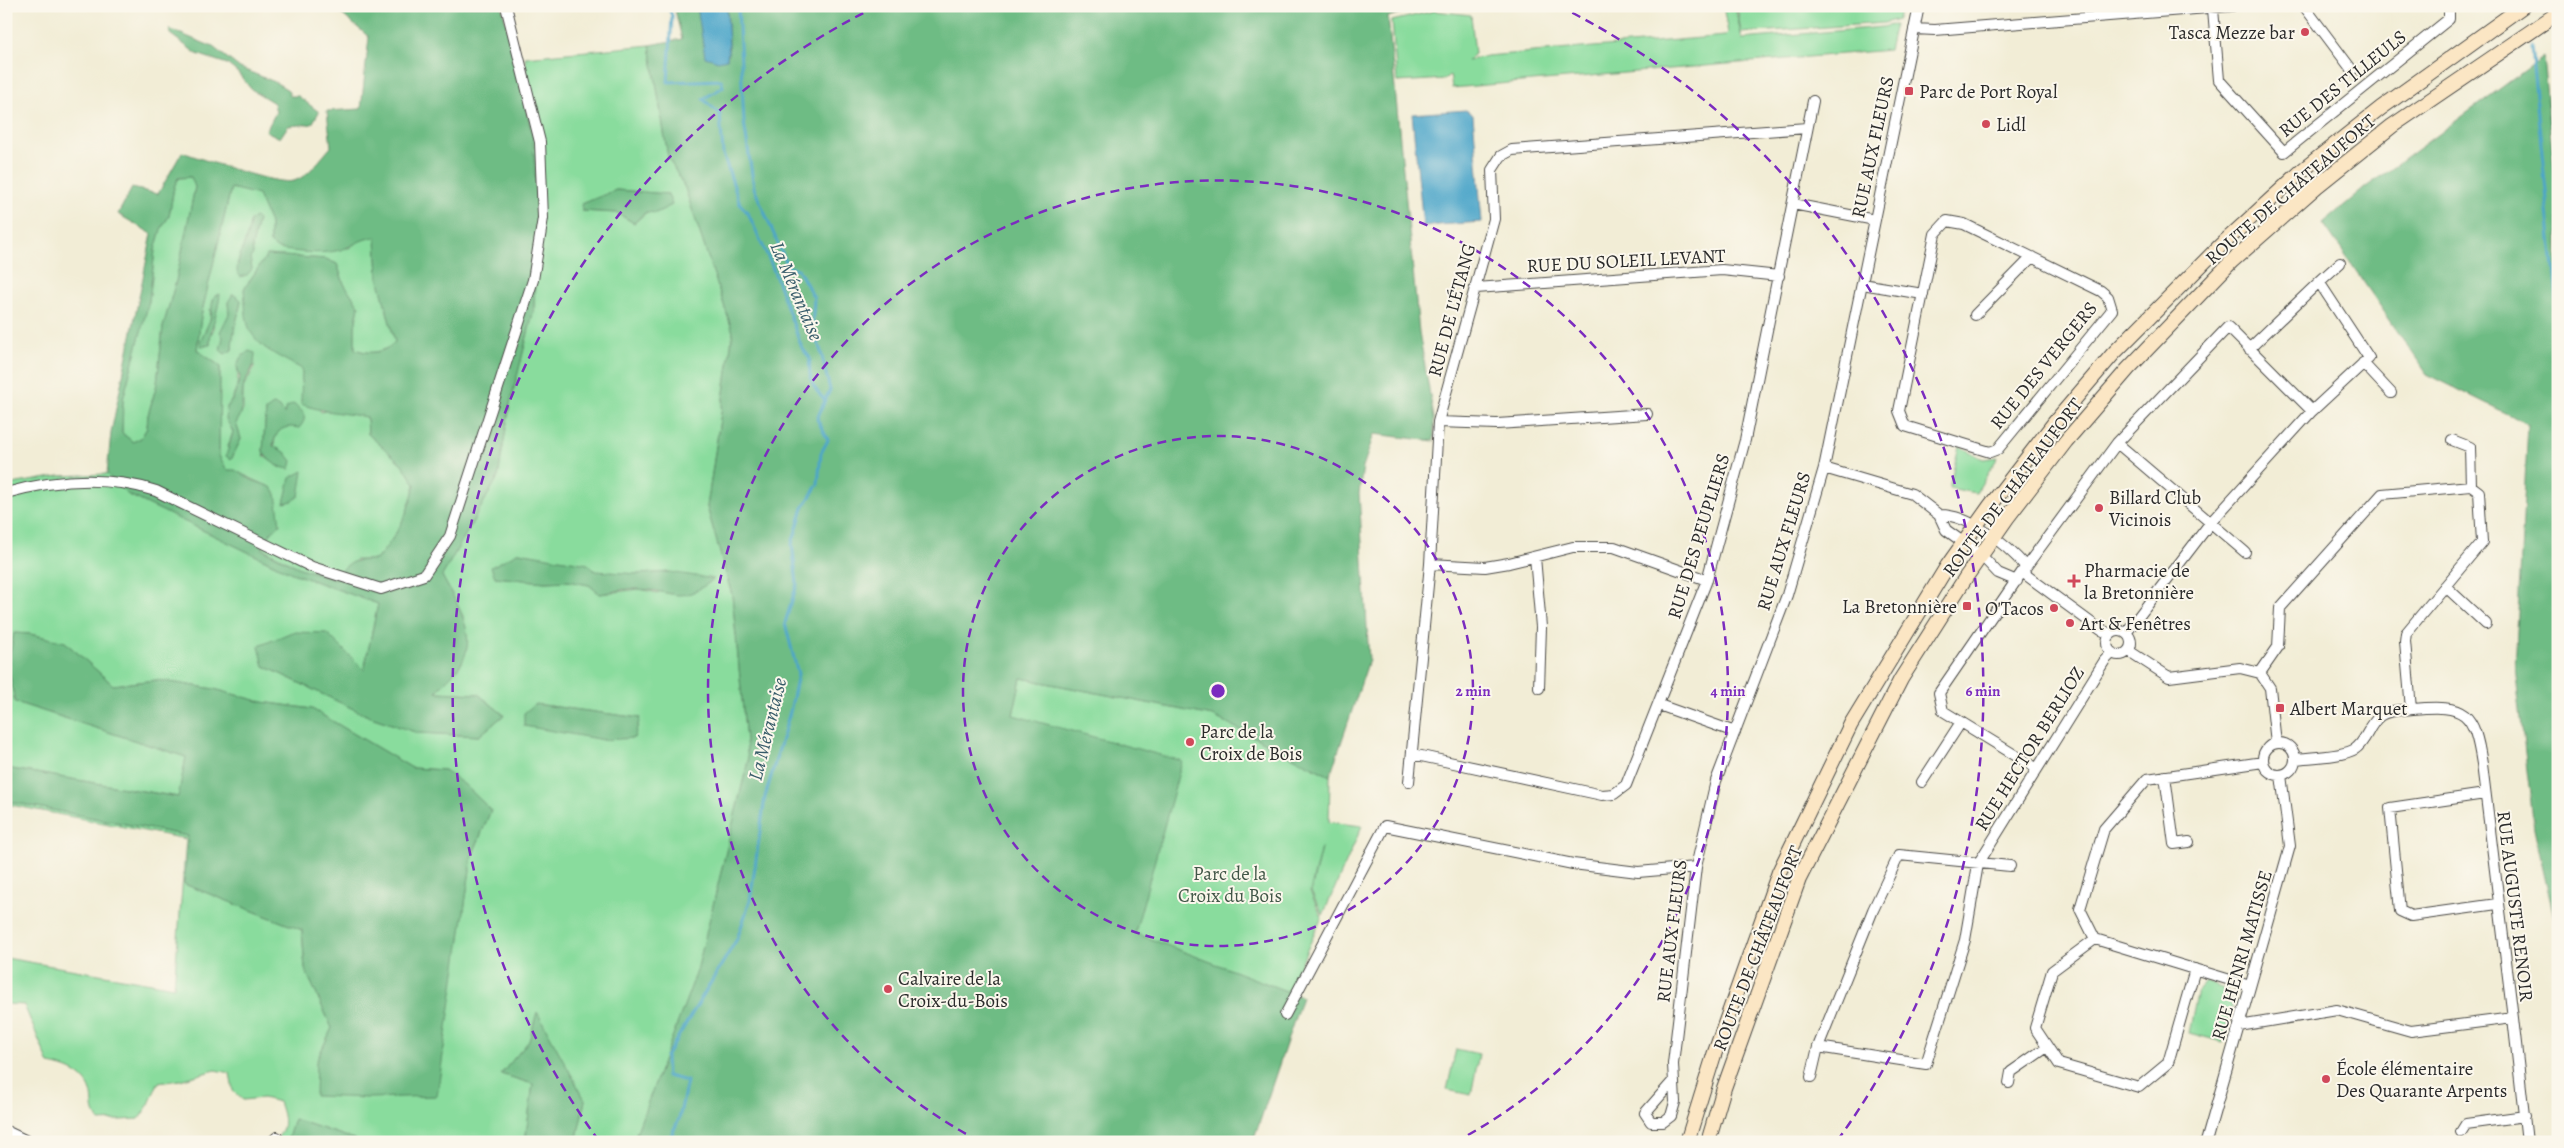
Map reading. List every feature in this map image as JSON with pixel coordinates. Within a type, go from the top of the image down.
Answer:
[{"type":"main road","name":"ROUTE DE CHÂTEAUFORT","points":[[1708,1142],[1724,1088],[1799,879],[1901,679],[1973,549],[1975,527],[2022,464],[2113,354],[2220,246],[2304,169],[2381,108],[2523,6]]},
{"type":"main road","name":"ROUTE DE CHÂTEAUFORT","points":[[1687,1142],[1714,1055],[1779,872],[1851,724],[1973,549],[1993,538],[2066,441],[2128,369],[2232,261],[2317,186],[2392,126],[2558,13]]},
{"type":"street","points":[[6,493],[63,482],[109,480],[129,482],[156,491],[312,567],[381,589],[424,575],[450,536],[533,280],[543,218],[540,142],[506,6]]},
{"type":"street","name":"RUE AUX FLEURS","points":[[1674,1080],[1673,1064],[1687,925],[1696,867],[1716,780],[1787,595],[1824,468],[1919,6]]},
{"type":"street","points":[[1914,29],[1935,30],[2232,6]]},
{"type":"street","points":[[2304,6],[2352,70]]},
{"type":"street","name":"RUE DES TILLEULS","points":[[2213,9],[2219,80],[2284,152],[2363,85],[2449,19],[2449,6]]},
{"type":"street","name":"RUE DES PEUPLIERS","points":[[1412,754],[1602,795],[1614,794],[1626,785],[1707,580],[1745,440],[1813,102]]},
{"type":"street","name":"RUE DE L'ÉTANG","points":[[1409,782],[1430,564],[1438,422],[1494,219],[1492,170],[1501,156],[1512,150],[1807,128]]},
{"type":"street","points":[[1793,204],[1875,220]]},
{"type":"street","name":"RUE DES VERGERS","points":[[1947,221],[1964,224],[2101,291],[2108,297],[2112,310],[1998,449],[1990,452],[1912,429],[1905,426],[1901,420],[1899,411],[1923,294],[1934,234],[1947,221]]},
{"type":"street","points":[[1975,315],[2032,258]]},
{"type":"street","points":[[2249,349],[2340,263]]},
{"type":"street","name":"RUE DU SOLEIL LEVANT","points":[[1476,288],[1722,270],[1779,276]]},
{"type":"street","points":[[2126,633],[2211,522],[2312,411],[2369,358],[2319,282]]},
{"type":"street","points":[[1862,284],[1923,294]]},
{"type":"street","points":[[2036,768],[1943,711],[1940,693],[2022,573],[2117,443],[2228,327],[2312,411]]},
{"type":"street","points":[[2363,363],[2391,393]]},
{"type":"street","points":[[1438,422],[1497,424],[1647,414]]},
{"type":"street","points":[[2452,440],[2470,447],[2471,486]]},
{"type":"street","points":[[2117,443],[2245,552]]},
{"type":"street","points":[[1824,468],[1912,494],[1939,515],[1946,530],[1973,549],[1998,573],[2022,573]]},
{"type":"street","points":[[2260,673],[2278,647],[2280,608],[2382,494],[2471,486],[2479,492],[2482,542],[2406,633],[2405,641],[2411,709]]},
{"type":"street","points":[[1939,515],[1952,515],[1993,538],[2012,552],[2022,573],[2101,630],[2111,634],[2121,631],[2126,633],[2131,641],[2129,651]]},
{"type":"street","points":[[1430,564],[1484,567],[1573,547],[1614,547],[1707,580]]},
{"type":"street","points":[[1535,557],[1541,627],[1539,688]]},
{"type":"street","points":[[2446,586],[2486,624]]},
{"type":"street","points":[[2111,634],[2106,644],[2112,653],[2118,656],[2129,651]]},
{"type":"street","points":[[2129,651],[2169,677],[2240,668],[2260,673],[2270,688],[2276,743]]},
{"type":"street","name":"RUE HECTOR BERLIOZ","points":[[1818,1047],[1926,1064],[1965,940],[1978,864],[2036,768],[2105,660],[2112,653]]},
{"type":"street","points":[[1659,705],[1735,732]]},
{"type":"street","name":"RUE AUGUSTE RENOIR","points":[[2239,1026],[2337,1010],[2411,1031],[2513,1018],[2497,904],[2477,732],[2468,718],[2445,706],[2411,709],[2380,716],[2357,748],[2348,752],[2295,759]]},
{"type":"street","points":[[1922,782],[1961,722]]},
{"type":"street","points":[[2276,743],[2289,747],[2295,759],[2291,770],[2281,775],[2269,771],[2263,762],[2266,750],[2276,743]]},
{"type":"street","points":[[2250,986],[2095,938],[2080,909],[2104,829],[2147,779],[2263,762]]},
{"type":"street","name":"RUE HENRI MATISSE","points":[[2206,1142],[2290,846],[2281,775]]},
{"type":"street","points":[[2165,776],[2174,844],[2189,842]]},
{"type":"street","points":[[2485,794],[2390,808],[2400,911],[2410,916],[2497,904]]},
{"type":"street","points":[[1284,1015],[1385,826],[1573,864],[1638,872],[1696,867]]},
{"type":"street","points":[[1812,1077],[1818,1047],[1873,910],[1898,855],[2010,866]]},
{"type":"street","points":[[2095,938],[2052,971],[2035,1028],[2058,1064],[2139,1087],[2168,1063],[2195,969]]},
{"type":"street","points":[[2513,1018],[2526,1116],[2527,1142]]},
{"type":"street","points":[[2010,1083],[2011,1072],[2047,1047]]},
{"type":"street","points":[[2461,1132],[2466,1124],[2526,1116]]},
{"type":"street","points":[[6,1131],[29,1142]]},
{"type":"green space","points":[[332,6],[502,6],[533,138],[537,209],[534,309],[510,404],[498,477],[442,576],[459,607],[468,640],[462,662],[436,692],[478,694],[504,715],[479,736],[418,733],[368,716],[264,666],[259,646],[292,632],[327,633],[364,670],[378,604],[292,573],[127,494],[107,474],[111,433],[152,234],[118,214],[132,188],[158,194],[182,152],[272,180],[294,181],[304,176],[331,147],[327,111],[361,109],[369,37]],"holes":[[[191,177],[195,187],[176,281],[163,327],[157,384],[148,415],[147,428],[141,438],[133,442],[122,433],[123,399],[149,301],[155,250],[161,229],[169,216],[174,187],[178,178]],[[231,188],[258,195],[270,223],[270,243],[278,249],[333,252],[365,239],[376,237],[378,277],[395,342],[381,351],[366,352],[355,349],[355,326],[359,306],[344,284],[337,264],[326,259],[267,255],[244,289],[248,325],[257,340],[270,351],[302,369],[301,404],[325,411],[367,417],[368,434],[402,464],[415,484],[401,525],[390,543],[376,560],[352,562],[335,579],[300,568],[262,549],[272,531],[280,525],[276,494],[271,487],[252,480],[235,470],[227,470],[219,456],[220,366],[197,350],[201,316]]]},
{"type":"green space","points":[[674,6],[697,6],[727,59],[729,45],[727,6],[1422,6],[1388,17],[1419,332],[1434,418],[1434,441],[1374,434],[1363,467],[1359,493],[1369,660],[1330,776],[1213,716],[1021,678],[1013,715],[1182,761],[1135,933],[1302,997],[1253,1142],[633,1142],[697,971],[748,761],[732,595],[707,507],[733,332],[685,188],[668,157],[650,45],[682,39]]},
{"type":"green space","points":[[1723,6],[1735,6],[1742,39],[1883,27],[1895,24],[1889,50],[1452,88],[1450,75],[1446,79],[1397,82],[1392,21],[1434,11],[1471,15],[1475,54],[1467,61],[1486,56],[1725,36],[1728,33]]},
{"type":"green space","points":[[1737,6],[1901,6],[1898,19],[1884,23],[1741,33]]},
{"type":"green space","points":[[169,29],[213,47],[240,68],[275,82],[288,90],[290,96],[298,96],[319,112],[312,124],[288,126],[280,138],[266,131],[276,112],[274,103],[251,89],[238,73],[227,64],[197,54],[170,34]]},
{"type":"green space","points":[[650,45],[668,157],[685,188],[733,332],[707,507],[732,595],[748,761],[697,972],[633,1142],[576,1142],[585,1100],[537,1013],[529,1041],[501,1074],[533,1084],[525,1142],[355,1142],[354,1139],[294,1119],[287,1142],[274,1142],[281,1132],[284,1123],[279,1102],[263,1098],[243,1100],[233,1091],[230,1073],[215,1070],[180,1080],[158,1083],[149,1104],[139,1119],[99,1121],[94,1111],[90,1088],[86,1082],[69,1070],[49,1064],[24,1005],[6,1004],[6,958],[174,987],[186,839],[6,804],[6,801],[188,836],[184,884],[302,930],[305,969],[332,1028],[316,1062],[436,1096],[472,856],[491,810],[444,770],[412,768],[312,709],[262,702],[214,689],[157,680],[113,685],[65,642],[30,634],[14,633],[8,664],[15,702],[186,757],[179,797],[6,768],[6,485],[59,476],[107,474],[127,494],[292,573],[378,604],[364,670],[260,646],[264,666],[368,716],[418,733],[479,736],[504,715],[478,694],[436,692],[462,663],[463,616],[442,576],[498,477],[510,404],[534,309],[537,209],[525,57]],"holes":[[[616,190],[668,194],[634,223],[617,213],[582,211],[582,204]],[[519,552],[602,573],[670,572],[658,593],[639,589],[600,594],[589,585],[568,581],[545,582],[495,577]],[[535,704],[640,718],[604,740],[574,734]]]},
{"type":"green space","points":[[2543,57],[2558,210],[2558,935],[2534,828],[2515,669],[2528,424],[2427,374],[2323,223],[2366,187]]},
{"type":"green space","points":[[192,177],[195,187],[176,281],[163,327],[157,384],[148,415],[147,428],[141,438],[133,442],[122,433],[123,399],[149,301],[155,250],[161,229],[169,216],[174,187],[178,178]]},
{"type":"green space","points":[[231,188],[258,194],[270,223],[270,243],[349,248],[361,239],[376,237],[378,277],[395,342],[381,351],[366,352],[355,349],[355,326],[359,306],[344,284],[337,264],[326,259],[267,255],[244,289],[264,347],[302,369],[303,382],[321,412],[331,410],[367,417],[368,434],[402,464],[415,484],[401,525],[390,543],[376,560],[355,560],[336,579],[300,568],[262,548],[272,531],[271,487],[237,472],[227,470],[219,456],[220,366],[197,350],[201,316]],"holes":[[[258,220],[252,246],[253,254],[250,258],[252,269],[237,264],[249,233],[250,221]],[[241,301],[232,350],[221,350],[229,314],[228,302]],[[210,309],[214,328],[210,337],[210,345],[203,336],[209,327]],[[237,366],[255,366],[243,388],[243,410],[236,423],[241,439],[231,460],[228,446],[233,432],[227,407],[235,392],[238,377]],[[266,410],[284,415],[288,426],[281,429],[275,438],[274,444],[281,468],[265,457],[263,451]]]},
{"type":"green space","points":[[616,190],[668,194],[672,205],[656,213],[646,212],[634,223],[617,213],[582,211],[582,204]]},
{"type":"green space","points":[[255,217],[258,220],[252,246],[253,254],[250,258],[252,269],[247,275],[241,277],[237,272],[239,259],[248,234],[250,221]]},
{"type":"green space","points":[[220,294],[210,345],[201,346],[200,342],[211,317],[213,299]]},
{"type":"green space","points":[[233,294],[241,300],[232,350],[225,354],[220,350],[223,337],[220,332],[229,314],[228,302]]},
{"type":"green space","points":[[249,351],[255,353],[255,360],[244,385],[242,411],[236,423],[241,439],[231,460],[226,456],[233,432],[226,419],[227,407],[233,399],[240,378],[237,366],[240,358]]},
{"type":"green space","points":[[293,404],[304,414],[304,421],[299,428],[289,427],[279,432],[273,446],[285,452],[292,461],[290,469],[274,463],[267,458],[263,451],[266,410],[273,405],[280,407],[284,414],[286,408]]},
{"type":"green space","points":[[1959,446],[1983,459],[1998,457],[1976,493],[1949,488]]},
{"type":"green space","points":[[303,471],[299,496],[293,501],[284,503],[290,478]]},
{"type":"green space","points":[[519,552],[588,564],[595,571],[638,574],[670,572],[714,579],[693,592],[678,595],[633,589],[600,594],[589,585],[568,581],[545,582],[495,577],[491,567]]},
{"type":"green space","points":[[14,633],[30,634],[65,642],[113,685],[157,680],[214,689],[262,702],[312,709],[412,768],[444,770],[465,785],[491,810],[472,856],[437,1096],[369,1098],[315,1096],[316,1062],[332,1028],[305,969],[302,930],[184,884],[188,836],[6,801],[6,768],[178,797],[186,757],[15,702],[8,664]]},
{"type":"green space","name":"Parc de la Croix du Bois","points":[[1021,678],[1213,716],[1330,776],[1329,822],[1362,826],[1323,915],[1311,892],[1321,848],[1310,892],[1322,917],[1288,992],[1134,933],[1013,715]]},
{"type":"green space","points":[[535,704],[640,718],[634,738],[604,740],[524,726],[524,713]]},
{"type":"green space","points":[[2206,981],[2227,989],[2232,1007],[2223,1042],[2189,1033],[2198,990]]},
{"type":"green space","points":[[537,1012],[585,1100],[576,1142],[525,1142],[533,1084],[501,1074],[529,1041]]},
{"type":"green space","points":[[1456,1049],[1479,1054],[1471,1095],[1447,1090]]},
{"type":"green space","points":[[294,1119],[354,1139],[355,1142],[287,1142]]},
{"type":"water","points":[[697,6],[727,6],[729,45],[727,59],[718,61],[705,57]]},
{"type":"water","points":[[1466,110],[1473,115],[1482,222],[1423,226],[1412,114]]},
{"type":"waterway","name":"La Mérantaise","points":[[668,6],[672,16],[668,82],[721,80],[723,87],[703,99],[720,114],[723,154],[740,204],[748,213],[772,266],[802,348],[810,358],[811,381],[825,400],[817,419],[828,440],[821,453],[818,484],[803,508],[792,544],[797,584],[785,623],[798,674],[790,712],[765,797],[750,901],[737,939],[666,1057],[667,1076],[687,1081],[679,1119],[668,1142]]},
{"type":"waterway","points":[[738,6],[744,122],[754,188],[788,267],[798,269],[814,298],[812,331],[820,348],[830,390],[825,400]]},
{"type":"waterway","points":[[2531,48],[2558,306]]},
{"type":"tunnel","points":[[2352,70],[2361,82]]},
{"type":"place","name":"Tasca Mezze bar","points":[[2305,32]]},
{"type":"place","name":"Parc de Port Royal","points":[[1909,91]]},
{"type":"place","name":"Lidl","points":[[1986,124]]},
{"type":"place","name":"Billard Club Vicinois","points":[[2099,508]]},
{"type":"place","name":"Pharmacie de la Bretonnière","points":[[2074,581]]},
{"type":"place","name":"La Bretonnière","points":[[1967,606]]},
{"type":"place","name":"O'Tacos","points":[[2054,608]]},
{"type":"place","name":"Art & Fenêtres","points":[[2070,623]]},
{"type":"place","name":"Albert Marquet","points":[[2280,708]]},
{"type":"place","name":"Parc de la Croix de Bois","points":[[1190,742]]},
{"type":"place","name":"Calvaire de la Croix-du-Bois","points":[[888,989]]},
{"type":"place","name":"École élémentaire Des Quarante Arpents","points":[[2326,1079]]}]
